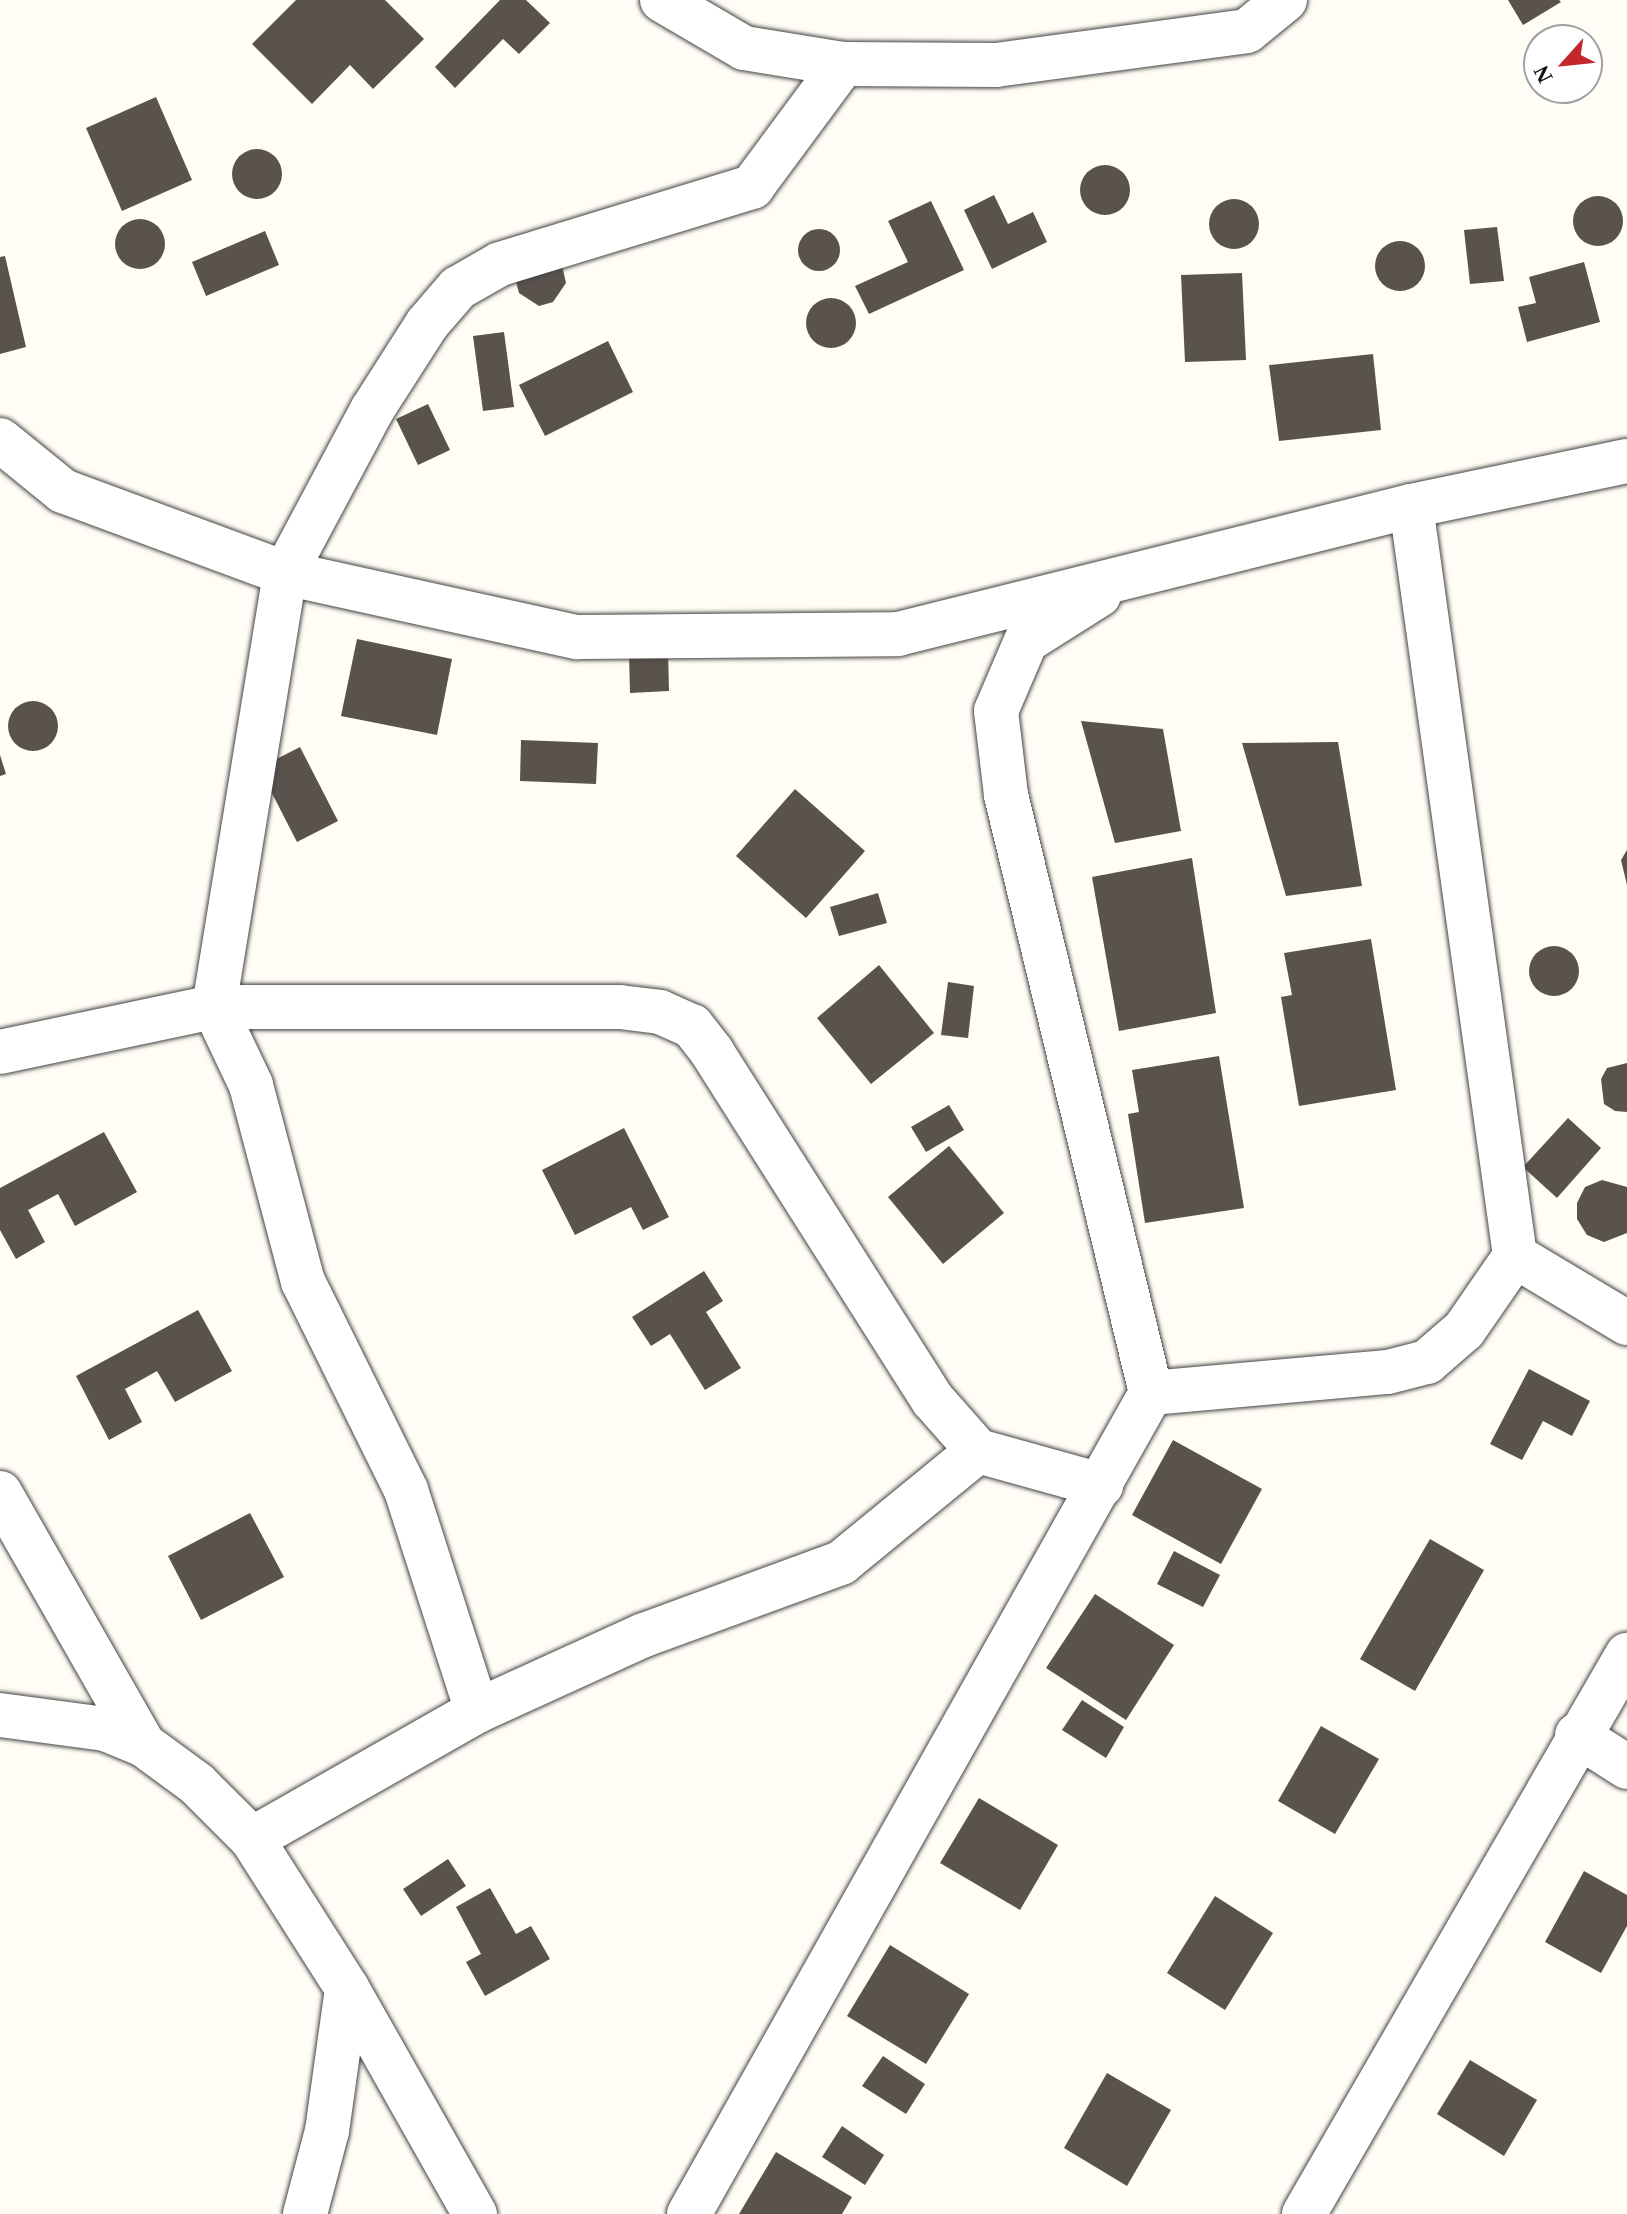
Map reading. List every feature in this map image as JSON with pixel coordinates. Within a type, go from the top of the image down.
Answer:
[{"type":"street","points":[[662,0],[744,48],[843,64],[996,65],[1247,31],[1285,0]]},
{"type":"street","points":[[477,1711],[406,1490],[303,1282],[251,1085],[214,1007],[285,573],[372,410],[427,324],[458,288],[500,264],[752,187],[843,64]]},
{"type":"street","points":[[0,440],[63,491],[285,573],[577,637],[898,634],[1138,570],[1411,506],[1627,461]]},
{"type":"street","points":[[1151,1393],[1388,1372],[1427,1362],[1464,1330],[1515,1256],[1411,506]]},
{"type":"street","points":[[689,2214],[1151,1393],[1006,795],[996,711],[1026,641],[1138,570]]},
{"type":"street","points":[[0,1052],[214,1007],[620,1007],[660,1012],[692,1026],[933,1400],[978,1451],[1101,1485]]},
{"type":"street","points":[[1515,1256],[1627,1323]]},
{"type":"street","points":[[252,1839],[477,1711],[644,1635],[841,1563],[978,1451]]},
{"type":"street","points":[[0,1493],[144,1745]]},
{"type":"street","points":[[1304,2214],[1577,1735],[1627,1655]]},
{"type":"street","points":[[0,1715],[105,1729],[144,1745],[197,1784],[252,1839],[347,1988],[475,2214]]},
{"type":"street","points":[[1577,1735],[1627,1767]]},
{"type":"street","points":[[305,2214],[327,2131],[347,1988]]},
{"type":"building","points":[[296,0],[385,0],[424,39],[373,89],[350,65],[312,104],[252,44]]},
{"type":"building","points":[[500,0],[526,0],[550,23],[519,54],[503,39],[455,88],[435,67]]},
{"type":"building","points":[[1508,0],[1561,2],[1523,24]]},
{"type":"building","points":[[156,97],[192,180],[122,211],[86,128]]},
{"type":"building","points":[[257,149],[275,156],[282,174],[275,192],[257,199],[239,192],[232,174],[239,156]]},
{"type":"building","points":[[1105,165],[1123,172],[1130,190],[1123,208],[1105,215],[1087,208],[1080,190],[1087,172]]},
{"type":"building","points":[[994,195],[1008,224],[1033,212],[1047,242],[992,269],[964,210]]},
{"type":"building","points":[[1598,196],[1616,203],[1623,221],[1616,239],[1598,246],[1580,239],[1573,221],[1580,203]]},
{"type":"building","points":[[1234,199],[1252,206],[1259,224],[1252,242],[1234,249],[1216,242],[1209,224],[1216,206]]},
{"type":"building","points":[[931,201],[964,270],[869,314],[855,286],[908,262],[888,221]]},
{"type":"building","points":[[140,219],[158,226],[165,244],[158,262],[140,269],[122,262],[115,244],[122,226]]},
{"type":"building","points":[[1497,227],[1504,281],[1470,284],[1464,230]]},
{"type":"building","points":[[819,229],[834,235],[840,250],[834,265],[819,271],[804,265],[798,250],[804,235]]},
{"type":"building","points":[[265,231],[279,265],[206,296],[192,262]]},
{"type":"building","points":[[1400,241],[1418,248],[1425,266],[1418,284],[1400,291],[1382,284],[1375,266],[1382,248]]},
{"type":"building","points":[[5,256],[26,347],[0,354],[0,257]]},
{"type":"building","points":[[1584,262],[1600,322],[1527,342],[1518,307],[1536,303],[1529,277]]},
{"type":"building","points":[[562,265],[566,283],[553,302],[539,306],[519,293],[515,278]]},
{"type":"building","points":[[1242,273],[1246,360],[1185,362],[1181,275]]},
{"type":"building","points":[[831,298],[849,305],[856,323],[849,341],[831,348],[813,341],[806,323],[813,305]]},
{"type":"building","points":[[504,332],[514,407],[483,411],[473,336]]},
{"type":"building","points":[[608,341],[633,392],[545,436],[519,385]]},
{"type":"building","points":[[1373,354],[1381,430],[1279,441],[1269,365]]},
{"type":"building","points":[[428,404],[450,450],[418,465],[396,419]]},
{"type":"building","points":[[357,639],[452,659],[437,735],[341,716]]},
{"type":"building","points":[[668,651],[669,691],[630,693],[629,653]]},
{"type":"building","points":[[33,701],[51,708],[58,726],[51,744],[33,751],[15,744],[8,726],[15,708]]},
{"type":"building","points":[[1081,721],[1163,729],[1181,831],[1115,843]]},
{"type":"building","points":[[521,740],[598,743],[596,784],[520,781]]},
{"type":"building","points":[[1338,742],[1362,886],[1286,896],[1242,743]]},
{"type":"building","points":[[300,747],[338,821],[297,842],[259,768]]},
{"type":"building","points":[[0,755],[6,774],[0,776]]},
{"type":"building","points":[[795,789],[865,851],[806,918],[736,856]]},
{"type":"building","points":[[1627,850],[1627,885],[1621,860]]},
{"type":"building","points":[[1192,858],[1216,1013],[1119,1031],[1092,877]]},
{"type":"building","points":[[878,893],[887,923],[839,936],[830,907]]},
{"type":"building","points":[[1371,939],[1396,1090],[1299,1106],[1281,997],[1292,995],[1284,953]]},
{"type":"building","points":[[1554,946],[1571,954],[1579,971],[1571,988],[1554,996],[1537,988],[1529,971],[1537,954]]},
{"type":"building","points":[[879,965],[934,1033],[871,1084],[817,1018]]},
{"type":"building","points":[[948,982],[974,986],[968,1038],[941,1035]]},
{"type":"building","points":[[1219,1056],[1244,1208],[1145,1223],[1128,1114],[1139,1112],[1132,1070]]},
{"type":"building","points":[[1627,1063],[1627,1112],[1615,1111],[1604,1104],[1601,1079],[1607,1068]]},
{"type":"building","points":[[949,1105],[964,1130],[926,1152],[911,1127]]},
{"type":"building","points":[[1568,1118],[1601,1148],[1557,1198],[1523,1167]]},
{"type":"building","points":[[624,1128],[669,1217],[643,1230],[631,1207],[575,1235],[542,1170]]},
{"type":"building","points":[[104,1132],[137,1192],[75,1226],[58,1194],[28,1210],[45,1242],[16,1259],[0,1230],[0,1188]]},
{"type":"building","points":[[949,1146],[1004,1213],[943,1264],[888,1197]]},
{"type":"building","points":[[1602,1180],[1627,1187],[1627,1233],[1604,1242],[1587,1235],[1577,1219],[1577,1203],[1585,1187]]},
{"type":"building","points":[[704,1271],[723,1301],[706,1312],[741,1368],[705,1390],[670,1334],[651,1346],[632,1317]]},
{"type":"building","points":[[198,1310],[232,1371],[175,1402],[157,1371],[125,1389],[142,1422],[109,1440],[76,1376]]},
{"type":"building","points":[[1529,1369],[1590,1401],[1572,1436],[1543,1421],[1522,1460],[1490,1444]]},
{"type":"building","points":[[1173,1440],[1262,1489],[1221,1564],[1132,1515]]},
{"type":"building","points":[[250,1513],[284,1577],[201,1620],[168,1556]]},
{"type":"building","points":[[1430,1539],[1484,1570],[1415,1691],[1360,1659]]},
{"type":"building","points":[[1174,1551],[1220,1575],[1203,1607],[1157,1584]]},
{"type":"building","points":[[1095,1594],[1174,1645],[1126,1720],[1046,1668]]},
{"type":"building","points":[[1082,1700],[1124,1727],[1106,1758],[1062,1730]]},
{"type":"building","points":[[1321,1726],[1379,1759],[1335,1834],[1278,1801]]},
{"type":"building","points":[[979,1798],[1058,1845],[1020,1910],[940,1863]]},
{"type":"building","points":[[448,1859],[466,1886],[421,1916],[403,1889]]},
{"type":"building","points":[[1584,1871],[1627,1895],[1627,1926],[1601,1973],[1545,1942]]},
{"type":"building","points":[[490,1888],[516,1934],[531,1926],[550,1959],[485,1996],[466,1962],[481,1954],[456,1907]]},
{"type":"building","points":[[1215,1896],[1273,1933],[1225,2010],[1167,1973]]},
{"type":"building","points":[[890,1945],[969,1994],[926,2064],[847,2016]]},
{"type":"building","points":[[883,2056],[925,2084],[906,2114],[862,2086]]},
{"type":"building","points":[[1470,2060],[1537,2100],[1504,2156],[1437,2114]]},
{"type":"building","points":[[1107,2073],[1171,2110],[1127,2186],[1064,2148]]},
{"type":"building","points":[[842,2126],[884,2155],[865,2185],[822,2157]]},
{"type":"building","points":[[776,2152],[852,2197],[842,2214],[739,2214]]}]
